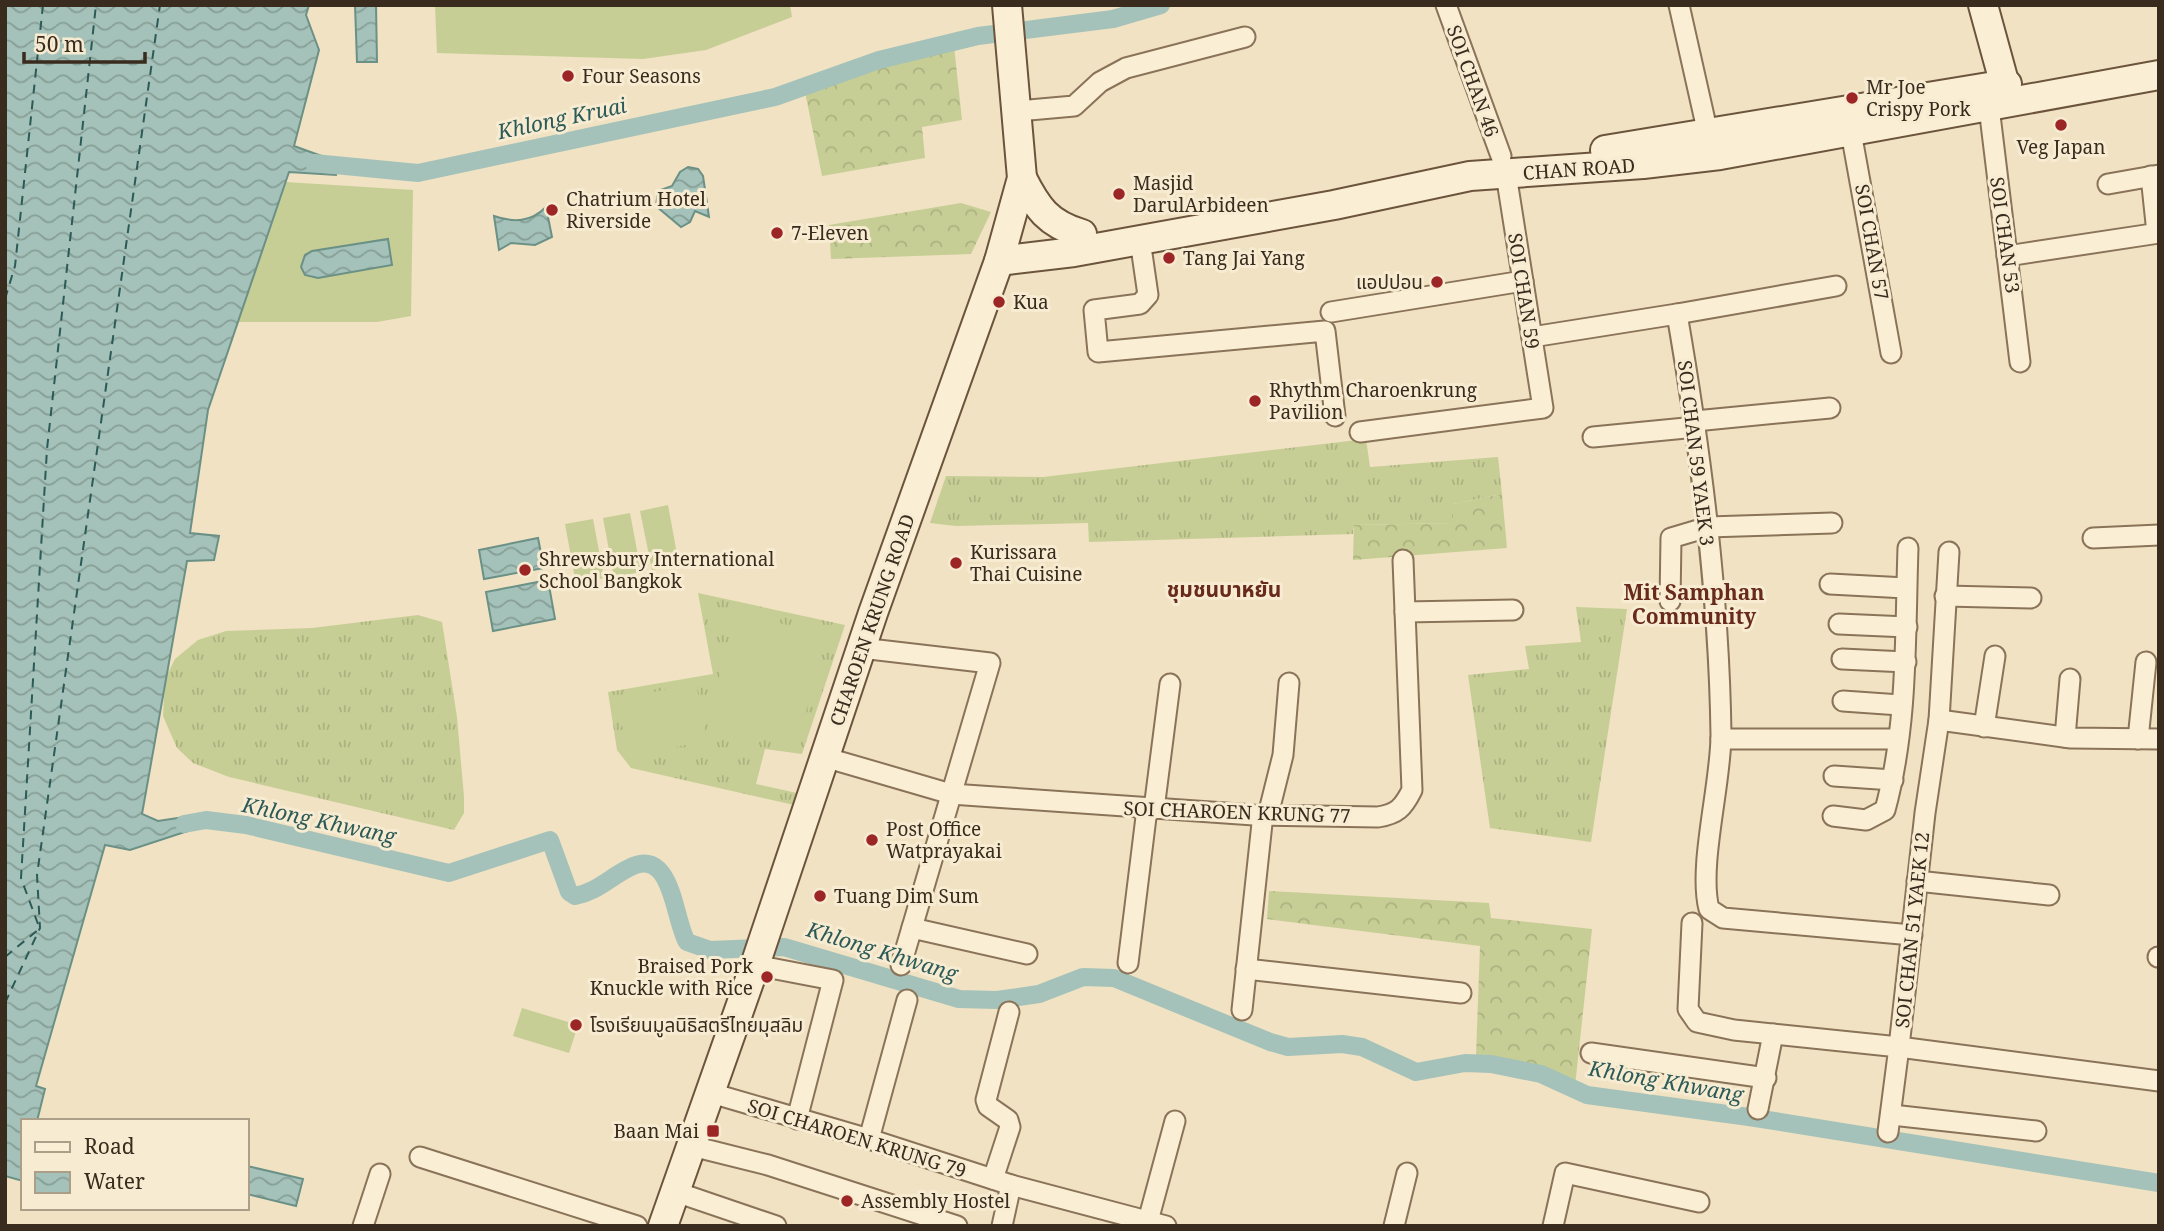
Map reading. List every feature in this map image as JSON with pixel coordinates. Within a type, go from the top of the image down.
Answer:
[{"type":"main road","points":[[1983,5],[2001,98]]},
{"type":"main road","name":"CHAROEN KRUNG ROAD","points":[[663,1226],[711,1094],[861,648],[1000,254],[1022,178],[1008,24]]},
{"type":"main road","name":"CHAN ROAD","points":[[1000,254],[1078,243],[1387,174],[1504,165],[1669,161],[1851,132],[2001,98],[2159,56]]},
{"type":"main road","name":"CHAN ROAD","points":[[1078,243],[1139,240],[1334,205],[1504,165],[1708,134],[2001,98],[2159,75]]},
{"type":"main road","points":[[984,300],[1014,276],[1078,243],[1048,218],[1031,196],[1022,178]]},
{"type":"street","name":"SOI CHAN 46","points":[[1446,5],[1504,165]]},
{"type":"street","points":[[1679,5],[1708,134]]},
{"type":"street","points":[[1017,111],[1074,107],[1100,82],[1126,68],[1245,37]]},
{"type":"street","name":"SOI CHAN 53","points":[[2001,98],[2007,256],[2020,362]]},
{"type":"street","name":"SOI CHAN 57","points":[[1851,132],[1891,353]]},
{"type":"street","name":"SOI CHAN 59","points":[[1360,432],[1543,408],[1504,165]]},
{"type":"street","points":[[2007,256],[2158,233],[2155,175],[2108,184]]},
{"type":"street","points":[[1139,240],[1148,295],[1140,304],[1094,310],[1098,352],[1325,331],[1335,416]]},
{"type":"street","points":[[1331,312],[1523,281]]},
{"type":"street","points":[[1532,337],[1836,286]]},
{"type":"street","name":"SOI CHAN 59 YAEK 3","points":[[1676,314],[1695,424],[1708,527],[1718,652],[1721,739],[1707,899],[1709,909],[1717,917],[1912,935]]},
{"type":"street","points":[[1593,436],[1830,408]]},
{"type":"street","points":[[1670,601],[1671,538],[1708,527],[1832,523]]},
{"type":"street","points":[[2093,538],[2159,536]]},
{"type":"street","points":[[1833,816],[1866,820],[1885,810],[1893,780],[1906,662],[1908,548]]},
{"type":"street","name":"SOI CHAN 51 YAEK 12","points":[[1949,552],[1939,720],[1917,881],[1899,1047],[2159,1081]]},
{"type":"street","name":"SOI CHAROEN KRUNG 77","points":[[824,757],[951,794],[1265,815],[1378,817],[1393,814],[1404,807],[1412,790],[1403,560]]},
{"type":"street","points":[[1830,584],[1906,588]]},
{"type":"street","points":[[1945,596],[2031,598]]},
{"type":"street","points":[[1405,612],[1513,610]]},
{"type":"street","points":[[1839,624],[1907,627]]},
{"type":"street","points":[[861,648],[990,663],[901,965]]},
{"type":"street","points":[[1984,727],[1995,656]]},
{"type":"street","points":[[1842,659],[1906,662]]},
{"type":"street","points":[[2138,739],[2151,697],[2146,662]]},
{"type":"street","points":[[2065,737],[2070,679]]},
{"type":"street","points":[[1242,1010],[1265,815],[1283,755],[1289,683]]},
{"type":"street","points":[[1128,963],[1170,684]]},
{"type":"street","points":[[1843,701],[1900,705]]},
{"type":"street","points":[[1939,720],[2065,737],[2159,739]]},
{"type":"street","points":[[1721,739],[1897,739]]},
{"type":"street","points":[[1834,776],[1893,780]]},
{"type":"street","points":[[1917,881],[2049,895]]},
{"type":"street","points":[[1692,923],[1688,1009],[1690,1016],[1704,1026],[1899,1047],[1890,1124],[2036,1131]]},
{"type":"street","points":[[912,928],[1027,954]]},
{"type":"street","points":[[759,953],[834,980],[797,1119]]},
{"type":"street","points":[[1246,969],[1461,993]]},
{"type":"street","points":[[870,1139],[906,1000]]},
{"type":"street","points":[[1002,1226],[1002,1182],[1010,1127],[1008,1120],[988,1106],[986,1100],[1009,1012]]},
{"type":"street","points":[[1758,1110],[1773,1034]]},
{"type":"street","points":[[1591,1054],[1766,1079]]},
{"type":"street","name":"SOI CHAROEN KRUNG 79","points":[[711,1094],[870,1139],[1002,1182],[1157,1223]]},
{"type":"street","points":[[1157,1223],[1175,1121]]},
{"type":"street","points":[[692,1146],[768,1165],[957,1226]]},
{"type":"street","points":[[420,1157],[637,1226]]},
{"type":"street","points":[[1395,1226],[1407,1173]]},
{"type":"street","points":[[1553,1226],[1565,1173],[1699,1202]]},
{"type":"street","points":[[363,1226],[380,1174]]},
{"type":"street","points":[[676,1192],[776,1226]]},
{"type":"green space","points":[[435,5],[790,5],[792,17],[706,50],[643,59],[437,53]]},
{"type":"green space","points":[[954,46],[962,120],[922,127],[925,158],[822,176],[805,92],[880,64]]},
{"type":"green space","points":[[286,182],[413,190],[411,316],[377,322],[238,322]]},
{"type":"green space","points":[[961,203],[991,212],[971,254],[831,259],[829,225]]},
{"type":"green space","points":[[1366,439],[1370,467],[1498,457],[1502,494],[1453,504],[1453,523],[1354,525],[1353,534],[1089,542],[1088,523],[956,526],[930,523],[946,476],[1043,477]]},
{"type":"green space","points":[[1502,494],[1507,548],[1353,560],[1354,525],[1453,523],[1453,504]]},
{"type":"green space","points":[[668,505],[679,565],[652,570],[640,511]]},
{"type":"green space","points":[[630,513],[641,572],[614,577],[603,518]]},
{"type":"green space","points":[[593,519],[604,578],[576,584],[565,524]]},
{"type":"green space","points":[[698,593],[845,625],[802,754],[765,749],[756,784],[797,793],[794,805],[631,768],[617,750],[608,692],[713,674]]},
{"type":"green space","points":[[1576,607],[1627,609],[1591,842],[1490,828],[1468,675],[1529,669],[1525,646],[1581,642]]},
{"type":"green space","points":[[736,612],[826,635],[797,747],[707,724]]},
{"type":"green space","points":[[418,615],[442,622],[457,717],[464,797],[464,813],[454,830],[229,777],[193,763],[177,748],[163,716],[165,679],[175,659],[198,640],[226,631],[312,628]]},
{"type":"green space","points":[[696,684],[707,741],[628,756],[617,699]]},
{"type":"green space","points":[[1269,891],[1489,903],[1491,918],[1592,929],[1575,1086],[1540,1068],[1476,1056],[1480,946],[1267,919]]},
{"type":"green space","points":[[522,1008],[578,1025],[569,1053],[513,1036]]},
{"type":"water","points":[[5,5],[309,5],[306,15],[319,50],[294,146],[338,162],[336,175],[289,172],[208,410],[190,533],[219,536],[214,560],[187,561],[142,814],[158,821],[205,814],[206,825],[130,850],[105,845],[36,1086],[45,1089],[38,1119],[21,1119],[21,1180],[5,1176]]},
{"type":"water","points":[[355,5],[376,5],[377,62],[357,62]]},
{"type":"water","points":[[688,167],[698,169],[703,176],[709,217],[695,211],[690,222],[681,227],[656,206],[658,191],[672,186],[680,172]]},
{"type":"water","points":[[546,207],[552,237],[535,245],[511,243],[499,250],[494,216],[522,220],[534,216]]},
{"type":"water","points":[[388,239],[392,265],[318,278],[305,275],[301,267],[305,255],[312,251]]},
{"type":"water","points":[[538,538],[544,568],[484,579],[479,550]]},
{"type":"water","points":[[548,580],[555,619],[493,631],[486,592]]},
{"type":"water","points":[[248,1166],[303,1179],[296,1206],[248,1194]]},
{"type":"waterway","name":"Khlong Kruai","points":[[314,163],[418,173],[775,97],[879,60],[978,36],[1113,19],[1161,5]]},
{"type":"waterway","name":"Khlong Khwang","points":[[184,824],[206,820],[246,825],[449,873],[550,840],[569,892],[575,896],[596,888],[627,869],[642,864],[654,866],[663,874],[669,887],[687,942],[710,950],[784,947],[959,999],[997,1000],[1039,994],[1083,977],[1114,978],[1288,1047],[1342,1044],[1362,1047],[1416,1072],[1465,1063],[1491,1064],[1541,1074],[1587,1095],[1749,1117],[2159,1183]]},
{"type":"ferry route","points":[[5,299],[15,266],[43,5]]},
{"type":"ferry route","points":[[38,924],[21,878],[47,449],[96,5]]},
{"type":"ferry route","points":[[5,1003],[40,928],[37,875],[160,5]]},
{"type":"ferry route","points":[[5,957],[39,929]]},
{"type":"place","name":"Four Seasons","points":[[568,76]]},
{"type":"place","name":"Mr Joe Crispy Pork","points":[[1852,98]]},
{"type":"place","name":"Veg Japan","points":[[2061,125]]},
{"type":"place","name":"Masjid DarulArbideen","points":[[1119,194]]},
{"type":"place","name":"Chatrium Hotel Riverside","points":[[552,210]]},
{"type":"place","name":"7-Eleven","points":[[777,233]]},
{"type":"place","name":"Tang Jai Yang","points":[[1169,258]]},
{"type":"place","name":"แอปปอน","points":[[1437,282]]},
{"type":"place","name":"Kua","points":[[999,302]]},
{"type":"place","name":"Rhythm Charoenkrung Pavilion","points":[[1255,401]]},
{"type":"place","name":"Kurissara Thai Cuisine","points":[[956,563]]},
{"type":"place","name":"Shrewsbury International School Bangkok","points":[[525,570]]},
{"type":"place","name":"Post Office Watprayakai","points":[[872,840]]},
{"type":"place","name":"Tuang Dim Sum","points":[[820,896]]},
{"type":"place","name":"Braised Pork Knuckle with Rice","points":[[767,977]]},
{"type":"place","name":"โรงเรียนมูลนิธิสตรีไทยมุสลิม","points":[[576,1025]]},
{"type":"place","name":"Baan Mai","points":[[713,1131]]},
{"type":"place","name":"Assembly Hostel","points":[[847,1201]]},
{"type":"district","name":"ชุมชนบาหยัน","points":[[1224,590]]},
{"type":"district","name":"Mit Samphan Community","points":[[1694,605]]}]
